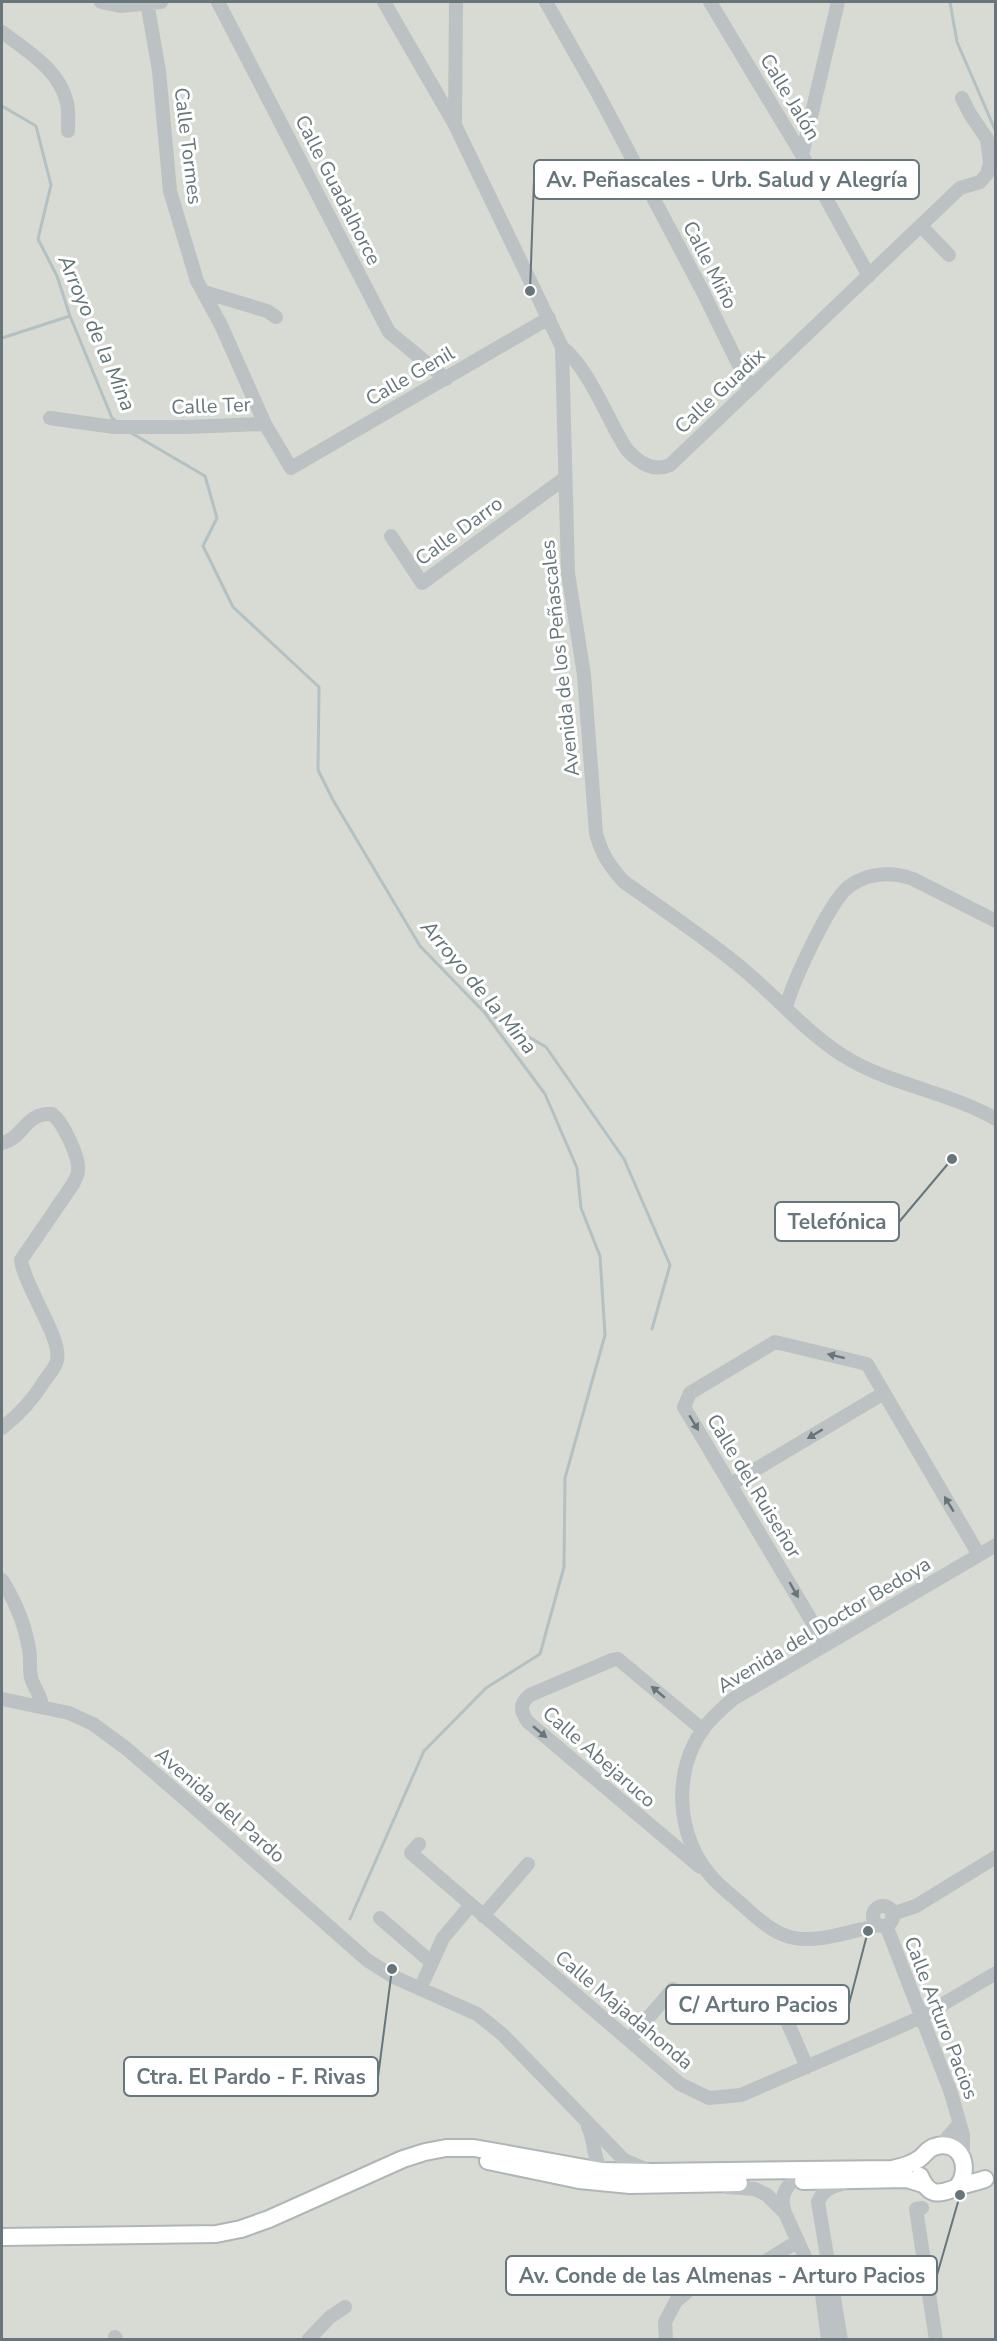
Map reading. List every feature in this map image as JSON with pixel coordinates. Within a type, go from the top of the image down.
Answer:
[{"type":"main road","points":[[2,2237],[216,2234],[241,2229],[269,2219],[403,2159],[446,2148],[474,2148],[576,2168],[598,2160],[651,2172],[904,2167],[921,2158],[929,2149],[940,2146],[953,2149],[964,2162],[990,2180]]},
{"type":"main road","points":[[403,2159],[445,2155],[472,2158],[579,2180],[630,2185],[907,2179],[924,2184],[936,2192],[944,2193],[958,2186],[990,2180]]},
{"type":"main road","points":[[921,2158],[919,2171],[924,2184]]},
{"type":"main road","points":[[958,2186],[965,2173],[964,2162]]},
{"type":"street","points":[[101,2],[120,6],[152,2]]},
{"type":"street","name":"Calle Tormes","points":[[152,2],[170,191],[197,281],[221,326],[265,424],[291,468]]},
{"type":"street","name":"Calle Guadalhorce","points":[[218,2],[389,332],[446,379]]},
{"type":"street","points":[[384,2],[455,125]]},
{"type":"street","name":"Avenida de los Peñascales","points":[[456,2],[455,125],[562,347],[568,573],[584,675],[596,833],[601,851],[609,866],[623,881],[743,969],[833,1048],[852,1061],[996,1119]]},
{"type":"street","name":"Calle Miño","points":[[546,2],[596,90],[702,290],[750,388]]},
{"type":"street","name":"Calle Jalón","points":[[710,2],[802,155],[869,276]]},
{"type":"street","points":[[802,155],[838,2]]},
{"type":"street","points":[[2,32],[42,62],[53,75],[68,103],[68,131]]},
{"type":"street","name":"Calle Guadix","points":[[562,347],[570,353],[580,367],[628,452],[650,468],[660,469],[670,465],[960,188],[980,182],[987,174],[990,164],[987,139],[962,98]]},
{"type":"street","points":[[921,226],[949,255]]},
{"type":"street","points":[[204,292],[267,311],[276,317]]},
{"type":"street","name":"Calle Genil","points":[[291,468],[549,318]]},
{"type":"street","name":"Calle Ter","points":[[50,418],[114,427],[265,424]]},
{"type":"street","name":"Calle Darro","points":[[391,536],[422,583],[565,478]]},
{"type":"street","points":[[786,1007],[815,940],[839,896],[849,885],[860,880],[886,874],[913,879],[996,921]]},
{"type":"street","points":[[2,1143],[10,1141],[34,1117],[52,1114],[61,1125],[78,1160],[78,1172],[73,1184],[21,1260],[23,1274],[57,1345],[57,1361],[34,1398],[22,1412],[2,1428]]},
{"type":"street","name":"Calle del Ruiseñor","points":[[826,1645],[684,1407],[690,1393],[775,1342],[867,1364],[979,1555]]},
{"type":"street","points":[[731,1484],[884,1394]]},
{"type":"street","name":"Avenida del Doctor Bedoya","points":[[996,1545],[733,1699],[703,1730],[685,1769],[682,1793],[685,1824],[694,1851],[710,1876],[775,1931],[794,1938],[818,1939],[886,1921],[996,1857]]},
{"type":"street","points":[[2,1580],[21,1618],[30,1650],[31,1677],[42,1707]]},
{"type":"street","name":"Calle Abejaruco","points":[[703,1730],[618,1659],[531,1695],[521,1706],[522,1714],[528,1722],[710,1876]]},
{"type":"street","points":[[20,1703],[31,1677]]},
{"type":"street","name":"Avenida del Pardo","points":[[2,1699],[69,1713],[93,1724],[127,1749],[367,1960],[394,1977],[477,2014],[502,2034],[624,2160]]},
{"type":"street","name":"Calle Abejaruco","points":[[662,1836],[676,1833],[685,1824]]},
{"type":"street","name":"Calle Majadahonda","points":[[419,1844],[411,1853],[680,2084],[709,2098],[741,2095],[921,2018],[996,1973]]},
{"type":"street","points":[[483,1916],[528,1864]]},
{"type":"street","points":[[420,1989],[442,1938],[471,1905]]},
{"type":"street","name":"Avenida del Doctor Bedoya","points":[[849,1931],[875,1910],[885,1906],[886,1921]]},
{"type":"street","name":"Avenida del Pardo","points":[[380,1918],[429,1965],[437,1985],[450,2001]]},
{"type":"street","name":"Calle Arturo Pacios","points":[[886,1921],[951,2093],[963,2135],[964,2162]]},
{"type":"street","points":[[394,1977],[412,1975],[429,1965]]},
{"type":"street","points":[[629,2040],[673,1989]]},
{"type":"street","points":[[780,2005],[807,2067]]},
{"type":"street","points":[[583,2117],[594,2136],[598,2160],[614,2178],[755,2189],[767,2194],[785,2213]]},
{"type":"street","name":"Calle Arturo Pacios","points":[[940,2146],[959,2124]]},
{"type":"street","points":[[598,2160],[604,2153],[610,2153],[651,2172]]},
{"type":"street","points":[[828,2340],[822,2294],[785,2213],[782,2199],[786,2190],[804,2174],[875,2169]]},
{"type":"street","points":[[841,2340],[818,2202],[828,2188],[850,2181]]},
{"type":"street","points":[[922,2208],[916,2209],[936,2340]]},
{"type":"street","points":[[666,2340],[665,2322],[676,2301],[699,2282],[724,2271],[758,2266],[801,2247],[826,2246]]},
{"type":"street","points":[[308,2340],[330,2317],[345,2307]]},
{"type":"shaded area","points":[[2,2],[995,2],[995,2339],[2,2339]]},
{"type":"waterway","points":[[950,2],[957,42],[996,132]]},
{"type":"waterway","name":"Arroyo de la Mina","points":[[2,106],[36,126],[51,185],[38,239],[57,276],[70,316],[112,418],[116,421]]},
{"type":"waterway","points":[[2,338],[70,316]]},
{"type":"waterway","name":"Arroyo de la Mina","points":[[128,431],[205,476],[217,518],[203,546],[233,607],[319,687],[318,770],[333,800],[420,946],[484,1012],[545,1094],[577,1168],[581,1208],[600,1256],[605,1335],[565,1478],[564,1567],[540,1654],[486,1688],[424,1751],[350,1919]]},
{"type":"waterway","points":[[486,1012],[546,1047],[624,1159],[670,1265],[652,1329]]},
{"type":"place","name":"Av. Peñascales - Urb. Salud y Alegría","points":[[530,291]]},
{"type":"place","name":"Telefónica","points":[[952,1159]]},
{"type":"place","name":"C/ Arturo Pacios","points":[[868,1931]]},
{"type":"place","name":"Ctra. El Pardo - F. Rivas","points":[[392,1969]]},
{"type":"place","name":"Av. Conde de las Almenas - Arturo Pacios","points":[[960,2195]]}]
